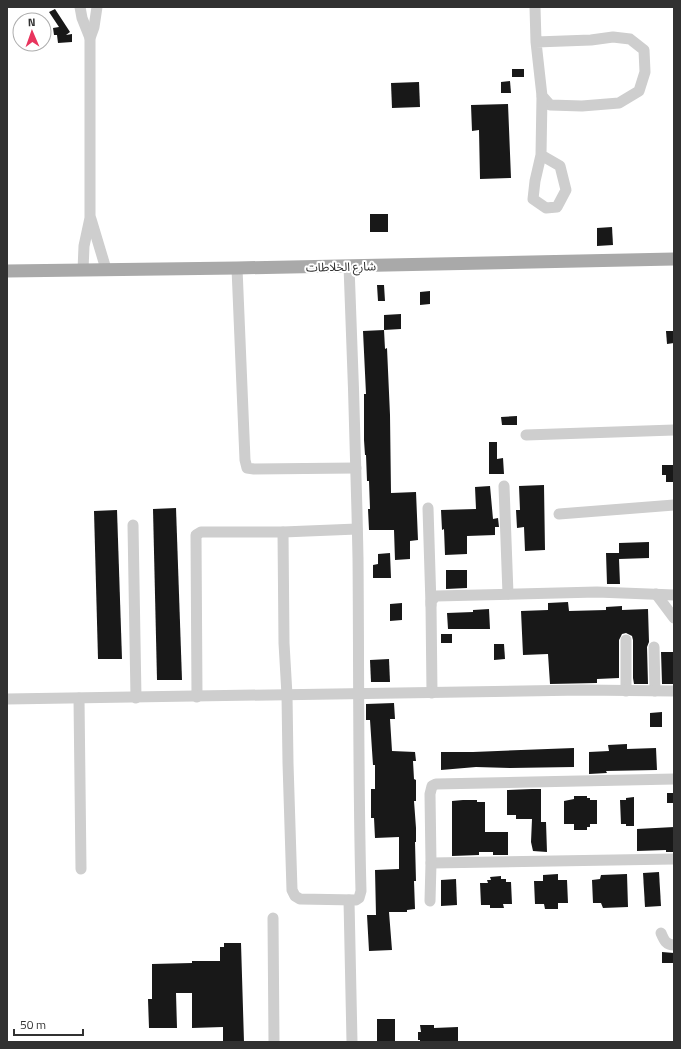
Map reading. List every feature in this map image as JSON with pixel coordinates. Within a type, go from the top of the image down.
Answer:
[{"type":"main road","name":"شارع الخلاطات","points":[[7,271],[674,259]]},
{"type":"street","points":[[80,7],[82,18],[90,38]]},
{"type":"street","points":[[83,270],[84,246],[90,218],[90,38],[94,27],[97,7]]},
{"type":"street","points":[[535,7],[536,42],[542,96],[541,155],[535,181],[533,199],[546,208],[558,207],[566,190],[560,166],[541,155]]},
{"type":"street","points":[[536,42],[591,40],[613,37],[630,39],[644,50],[645,72],[639,91],[619,104],[582,106],[550,105],[542,96]]},
{"type":"street","points":[[90,218],[106,269]]},
{"type":"street","points":[[282,532],[284,643],[293,894],[300,899],[307,900],[358,899],[360,894],[358,798],[357,529],[349,266]]},
{"type":"street","points":[[237,268],[245,465],[247,468],[254,469],[356,468]]},
{"type":"street","points":[[526,435],[674,430]]},
{"type":"street","points":[[504,486],[508,594]]},
{"type":"street","points":[[560,514],[674,505]]},
{"type":"street","points":[[428,508],[432,693]]},
{"type":"street","points":[[133,525],[136,698]]},
{"type":"street","points":[[197,697],[196,535],[201,532],[282,532],[357,529]]},
{"type":"street","points":[[431,605],[431,601],[436,596],[597,592],[674,595]]},
{"type":"street","points":[[656,594],[674,618]]},
{"type":"street","points":[[626,640],[626,691]]},
{"type":"street","points":[[654,646],[655,691]]},
{"type":"street","points":[[7,699],[674,691]]},
{"type":"street","points":[[79,698],[81,869]]},
{"type":"street","points":[[430,901],[430,794],[432,786],[436,784],[674,779]]},
{"type":"street","points":[[431,864],[674,859]]},
{"type":"street","points":[[349,900],[352,1042]]},
{"type":"street","points":[[273,918],[274,1042]]},
{"type":"street","points":[[660,933],[665,942],[670,945],[674,945]]},
{"type":"building","points":[[55,9],[70,32],[66,35],[72,34],[72,42],[58,43],[57,35],[54,35],[53,28],[59,27],[52,16],[52,12],[49,12]]},
{"type":"building","points":[[512,69],[524,69],[524,77],[512,77]]},
{"type":"building","points":[[510,81],[511,93],[501,93],[501,82]]},
{"type":"building","points":[[419,82],[420,107],[392,108],[391,83]]},
{"type":"building","points":[[508,104],[511,178],[480,179],[479,130],[472,131],[471,105]]},
{"type":"building","points":[[370,214],[388,214],[388,232],[370,232]]},
{"type":"building","points":[[612,227],[613,245],[597,246],[597,228]]},
{"type":"building","points":[[377,285],[384,285],[385,301],[378,301]]},
{"type":"building","points":[[430,291],[430,304],[420,305],[420,292]]},
{"type":"building","points":[[401,314],[401,329],[384,330],[384,315]]},
{"type":"building","points":[[384,330],[385,349],[387,348],[390,415],[391,493],[416,492],[418,540],[410,541],[410,559],[395,560],[394,530],[369,530],[369,481],[367,481],[364,440],[364,394],[366,394],[363,331]]},
{"type":"building","points":[[666,331],[674,331],[674,343],[667,344]]},
{"type":"building","points":[[517,416],[517,425],[502,425],[501,417]]},
{"type":"building","points":[[489,442],[497,442],[497,459],[503,458],[504,474],[489,474]]},
{"type":"building","points":[[662,465],[674,465],[673,482],[666,482],[666,475],[662,475]]},
{"type":"building","points":[[544,485],[545,550],[525,551],[524,527],[517,528],[516,510],[520,510],[519,486]]},
{"type":"building","points":[[490,486],[493,519],[498,518],[499,527],[495,527],[495,535],[467,536],[467,554],[445,555],[444,529],[442,530],[441,510],[476,509],[475,487]]},
{"type":"building","points":[[176,508],[182,680],[157,680],[153,509]]},
{"type":"building","points":[[117,510],[122,659],[98,659],[94,511]]},
{"type":"building","points":[[649,542],[649,558],[619,559],[620,584],[607,584],[606,553],[619,553],[619,543]]},
{"type":"building","points":[[390,553],[391,578],[373,578],[373,565],[378,564],[378,554]]},
{"type":"building","points":[[446,570],[467,570],[467,588],[446,589]]},
{"type":"building","points":[[568,602],[569,611],[606,610],[606,607],[622,606],[622,610],[648,609],[648,684],[634,684],[633,640],[632,636],[626,633],[622,634],[619,640],[619,678],[597,679],[597,683],[550,684],[548,654],[523,655],[521,611],[548,610],[548,603]]},
{"type":"building","points":[[402,603],[402,620],[390,621],[390,604]]},
{"type":"building","points":[[489,609],[490,629],[448,629],[447,613],[473,612],[473,610]]},
{"type":"building","points":[[441,634],[452,634],[452,643],[441,643]]},
{"type":"building","points":[[494,644],[504,644],[505,659],[494,660]]},
{"type":"building","points":[[661,652],[674,652],[674,684],[662,684]]},
{"type":"building","points":[[389,659],[390,682],[371,682],[370,660]]},
{"type":"building","points":[[394,703],[395,719],[390,719],[392,751],[415,752],[416,761],[413,761],[414,779],[416,780],[416,801],[414,801],[416,828],[416,881],[414,881],[415,909],[407,910],[407,912],[389,912],[392,950],[369,951],[367,915],[376,915],[375,870],[399,869],[399,837],[375,838],[374,818],[371,818],[371,789],[375,789],[375,765],[373,765],[370,720],[366,720],[366,704]]},
{"type":"building","points":[[662,712],[662,727],[650,727],[650,713]]},
{"type":"building","points":[[627,744],[627,749],[656,748],[657,770],[606,771],[607,773],[589,774],[589,752],[609,751],[608,745]]},
{"type":"building","points":[[574,748],[574,767],[476,767],[441,770],[441,752]]},
{"type":"building","points":[[541,789],[541,822],[546,822],[547,852],[533,851],[531,842],[532,819],[516,819],[516,815],[507,815],[507,790]]},
{"type":"building","points":[[667,793],[674,793],[674,803],[667,803]]},
{"type":"building","points":[[574,796],[587,796],[590,800],[597,800],[597,824],[590,824],[590,827],[587,827],[587,830],[574,830],[574,824],[564,824],[564,801],[574,799]]},
{"type":"building","points":[[634,797],[634,826],[626,826],[626,824],[621,824],[620,800],[626,800],[626,798]]},
{"type":"building","points":[[477,800],[477,802],[485,802],[485,832],[508,832],[508,855],[493,855],[493,852],[479,852],[479,855],[452,856],[452,801]]},
{"type":"building","points":[[674,827],[674,852],[666,852],[666,850],[637,851],[637,829]]},
{"type":"building","points":[[659,872],[661,906],[645,907],[643,873]]},
{"type":"building","points":[[558,874],[558,880],[567,880],[568,903],[558,903],[558,909],[545,909],[544,904],[535,904],[534,881],[543,881],[543,875]]},
{"type":"building","points":[[627,874],[628,907],[603,908],[601,903],[593,903],[592,880],[600,879],[601,875]]},
{"type":"building","points":[[501,876],[501,879],[506,879],[506,882],[511,882],[512,904],[503,904],[504,908],[490,908],[490,905],[481,905],[480,883],[488,883],[487,880],[491,880],[490,877]]},
{"type":"building","points":[[456,879],[457,905],[441,906],[441,880]]},
{"type":"building","points":[[224,943],[241,943],[244,1042],[223,1042],[223,1027],[192,1028],[192,993],[176,993],[177,1028],[149,1028],[148,999],[152,999],[152,964],[192,963],[192,961],[220,961],[220,947],[224,947]]},
{"type":"building","points":[[662,952],[674,953],[673,963],[662,963]]},
{"type":"building","points":[[377,1019],[395,1019],[395,1042],[377,1042]]},
{"type":"building","points":[[420,1025],[434,1025],[434,1028],[458,1027],[458,1042],[420,1042],[420,1040],[418,1040],[418,1032],[421,1032]]}]
